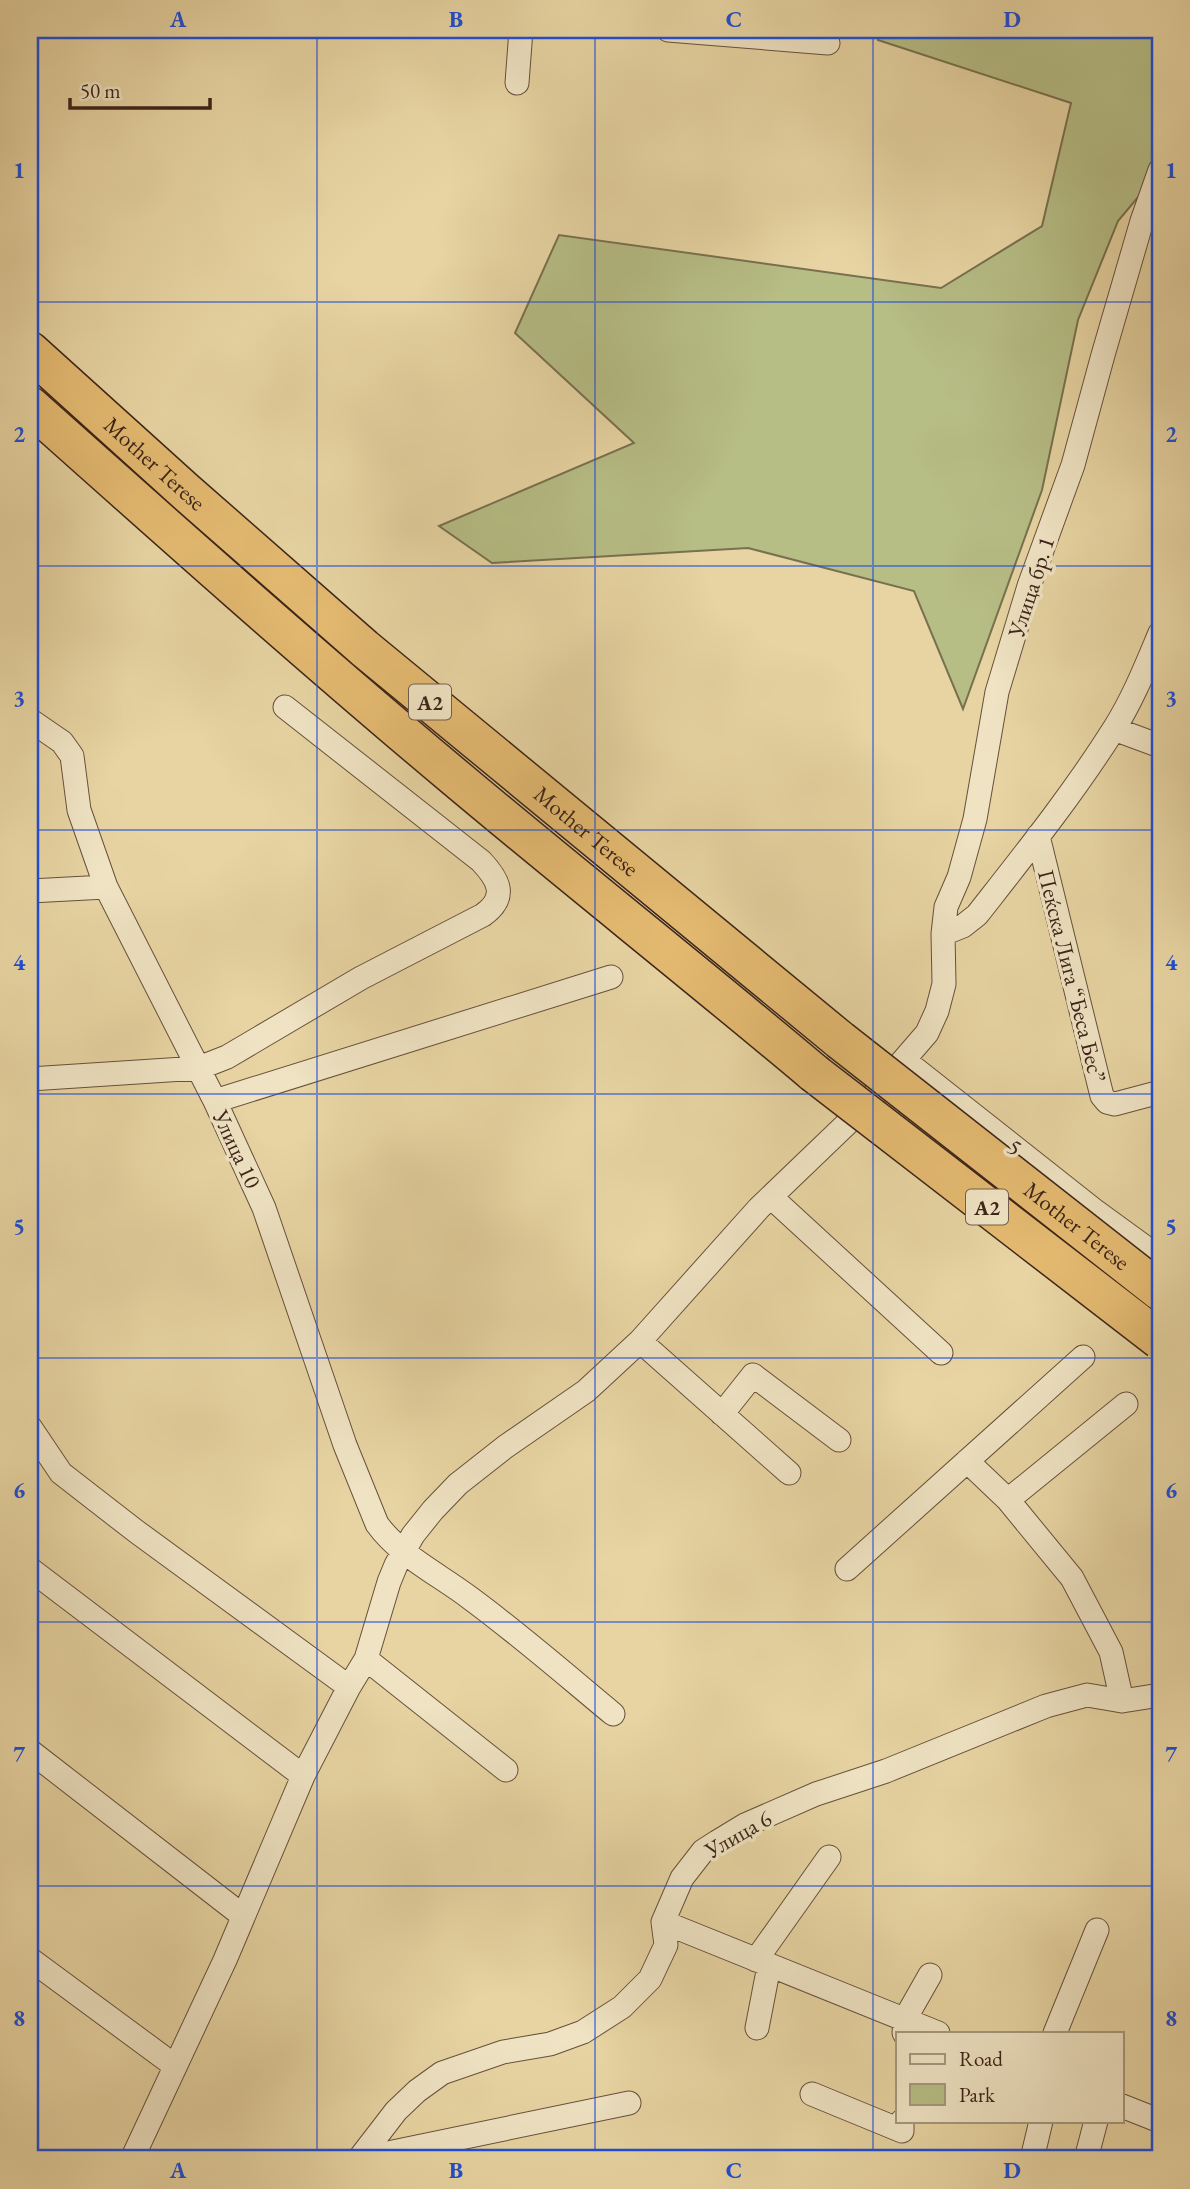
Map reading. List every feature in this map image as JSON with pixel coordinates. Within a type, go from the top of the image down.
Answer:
[{"type":"highway","name":"Mother Terese","points":[[30,351],[365,648],[840,1040],[1160,1291]]},
{"type":"highway","name":"Mother Terese","points":[[30,406],[448,772],[605,903],[691,970],[814,1073],[1160,1340]]},
{"type":"street","points":[[517,83],[521,30]]},
{"type":"street","points":[[668,30],[828,43]]},
{"type":"street","name":"Улица бр. 1","points":[[132,2159],[243,1916],[303,1776],[366,1659],[389,1582],[404,1550],[433,1510],[458,1484],[586,1391],[640,1341],[771,1197],[858,1114],[927,1033],[937,1011],[944,984],[943,934],[946,907],[959,877],[975,819],[998,692],[1030,586],[1073,465],[1142,221],[1160,170]]},
{"type":"street","name":"Пеќска Лига “Беса Бес”","points":[[943,934],[963,926],[977,915],[1038,836],[1114,729],[1137,688],[1160,633]]},
{"type":"street","points":[[30,1079],[199,1068],[228,1057],[361,978],[482,915],[497,902],[499,896],[496,881],[481,861],[285,706]]},
{"type":"street","name":"Улица 10","points":[[30,720],[52,734],[67,747],[72,756],[83,825],[106,887],[199,1068],[264,1208],[345,1445],[369,1507],[384,1534],[471,1598],[613,1714]]},
{"type":"street","points":[[1114,729],[1160,747]]},
{"type":"street","name":"Пеќска Лига “Беса Бес”","points":[[1038,836],[1102,1096],[1107,1102],[1115,1104],[1160,1093]]},
{"type":"street","points":[[30,891],[106,887]]},
{"type":"street","points":[[215,1101],[611,977]]},
{"type":"street","name":"5","points":[[904,1060],[1094,1210],[1160,1258]]},
{"type":"street","points":[[771,1197],[941,1353]]},
{"type":"street","points":[[640,1341],[789,1473]]},
{"type":"street","points":[[847,1569],[1083,1357]]},
{"type":"street","points":[[722,1414],[753,1375],[839,1440]]},
{"type":"street","points":[[1008,1500],[1126,1404]]},
{"type":"street","points":[[30,1427],[61,1473],[349,1687]]},
{"type":"street","points":[[967,1461],[1008,1500],[1057,1558],[1083,1596],[1111,1652],[1122,1701]]},
{"type":"street","points":[[30,1569],[303,1776]]},
{"type":"street","points":[[366,1659],[506,1770]]},
{"type":"street","name":"Улица 6","points":[[359,2159],[396,2111],[442,2073],[503,2052],[550,2044],[583,2032],[622,2007],[650,1979],[666,1945],[663,1922],[682,1878],[692,1863],[717,1842],[745,1825],[816,1794],[886,1771],[1046,1706],[1087,1695],[1122,1701],[1160,1695]]},
{"type":"street","points":[[30,1751],[243,1916]]},
{"type":"street","points":[[757,2028],[763,1963],[829,1857]]},
{"type":"street","points":[[663,1922],[905,2026],[934,2032]]},
{"type":"street","points":[[1055,2032],[1097,1930]]},
{"type":"street","points":[[30,1959],[174,2066]]},
{"type":"street","points":[[905,2026],[930,1975]]},
{"type":"street","points":[[812,2094],[902,2131],[902,2122]]},
{"type":"street","points":[[359,2159],[629,2103]]},
{"type":"street","points":[[1124,2107],[1160,2121]]},
{"type":"street","points":[[1032,2159],[1041,2122]]},
{"type":"street","points":[[1086,2159],[1096,2122]]},
{"type":"green space","points":[[880,30],[1160,30],[1160,171],[1118,221],[1078,320],[1042,490],[963,709],[914,591],[748,548],[492,563],[439,526],[634,443],[515,333],[559,235],[941,288],[1042,226],[1071,103],[878,40]]}]
